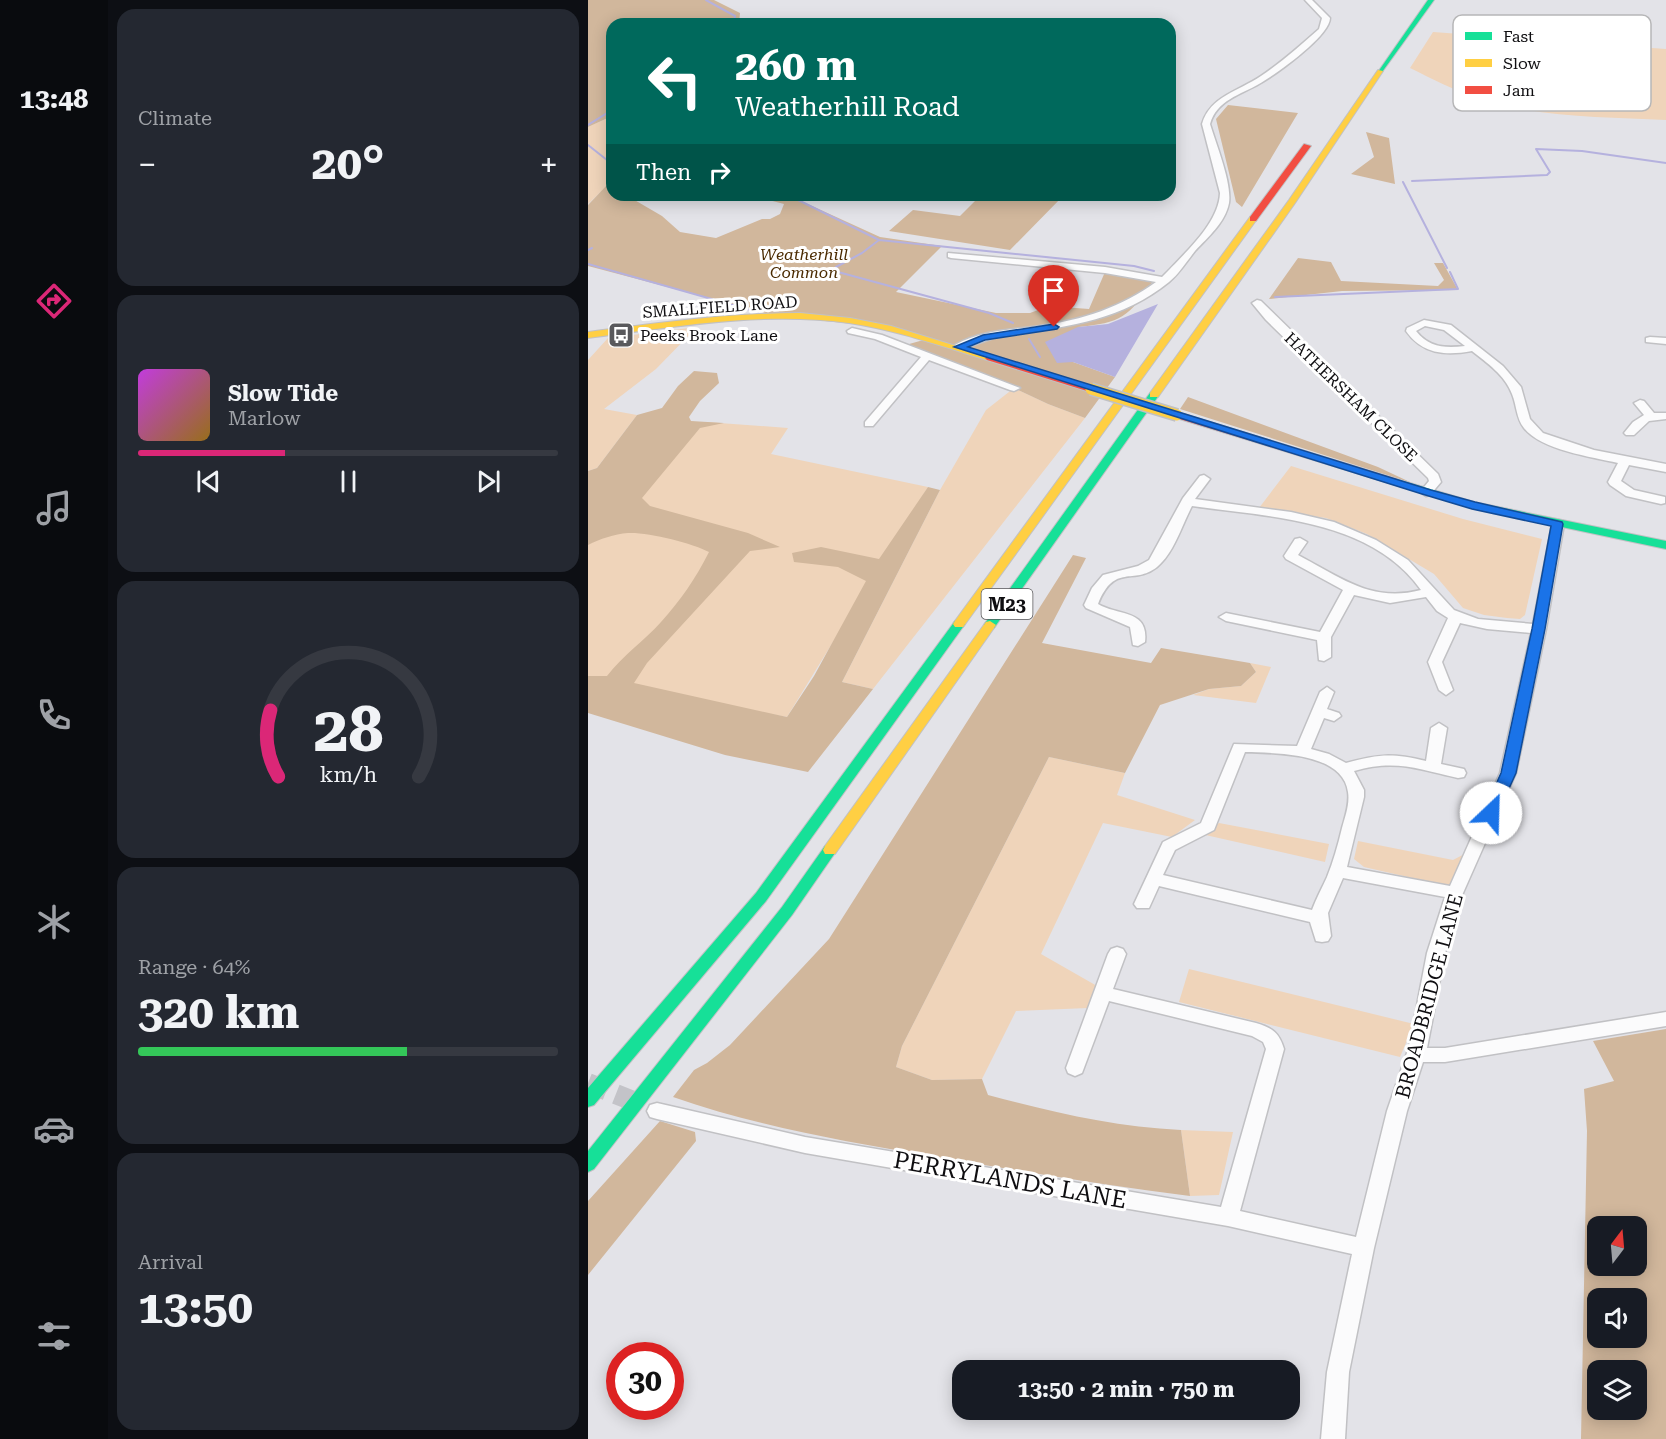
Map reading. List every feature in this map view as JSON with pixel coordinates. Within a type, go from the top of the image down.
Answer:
[{"type":"main road","name":"M23","points":[[588,1164],[788,911],[1292,201],[1366,90],[1431,0]]},
{"type":"main road","name":"M23","points":[[588,1100],[761,897],[1314,135]]},
{"type":"main road","name":"SMALLFIELD ROAD","points":[[588,335],[669,325],[777,316],[831,318],[892,328],[1472,505],[1666,545]]},
{"type":"street","points":[[959,347],[983,338],[1054,327],[1088,319],[1118,309],[1146,294],[1165,280],[1215,223],[1225,203],[1225,193],[1206,124],[1207,116],[1219,103],[1261,79],[1322,30],[1326,18],[1308,0]]},
{"type":"street","points":[[951,255],[1105,270],[1165,280]]},
{"type":"street","name":"HATHERSHAM CLOSE","points":[[1257,303],[1278,327],[1430,472],[1435,482],[1426,492]]},
{"type":"street","points":[[1474,347],[1448,351],[1432,349],[1425,346],[1411,331],[1412,327],[1424,323],[1440,325],[1474,347],[1501,370],[1518,393],[1520,412],[1531,431],[1558,444],[1666,468]]},
{"type":"street","points":[[878,337],[892,328]]},
{"type":"street","points":[[852,331],[878,337],[1014,388]]},
{"type":"street","points":[[1650,340],[1666,341]]},
{"type":"street","points":[[869,423],[927,356]]},
{"type":"street","points":[[1640,403],[1651,417]]},
{"type":"street","points":[[1630,433],[1637,421],[1666,416]]},
{"type":"street","points":[[1626,460],[1614,482],[1630,493],[1661,500]]},
{"type":"street","points":[[1138,642],[1140,634],[1134,622],[1117,613],[1095,609],[1091,605],[1102,583],[1110,578],[1147,568],[1154,563],[1193,490],[1203,479]]},
{"type":"street","points":[[1188,502],[1310,520],[1335,526],[1403,562],[1444,610],[1456,617],[1479,624],[1539,629]]},
{"type":"street","name":"BROADBRIDGE LANE","points":[[1333,1439],[1338,1372],[1364,1248],[1397,1111],[1416,1053],[1436,953],[1455,893],[1508,773],[1539,629],[1558,524]]},
{"type":"street","points":[[1300,542],[1291,556],[1367,596],[1392,599],[1428,592]]},
{"type":"street","points":[[1324,657],[1324,637],[1350,589]]},
{"type":"street","points":[[1226,617],[1324,637]]},
{"type":"street","points":[[1446,690],[1436,662],[1442,643],[1456,617]]},
{"type":"street","points":[[1303,750],[1327,692]]},
{"type":"street","points":[[1319,711],[1334,716]]},
{"type":"street","points":[[1433,766],[1439,728]]},
{"type":"street","points":[[1143,904],[1169,846],[1208,826],[1239,747],[1303,750],[1343,769],[1352,779],[1357,792],[1337,871],[1318,918],[1322,936]]},
{"type":"street","points":[[1343,769],[1375,760],[1398,759],[1458,773]]},
{"type":"street","points":[[1337,871],[1455,893]]},
{"type":"street","points":[[1153,879],[1318,918]]},
{"type":"street","points":[[1075,1068],[1117,954]]},
{"type":"street","points":[[1102,993],[1256,1030],[1271,1037],[1275,1049],[1228,1217]]},
{"type":"street","points":[[1416,1053],[1431,1056],[1445,1055],[1666,1019]]},
{"type":"street","name":"PERRYLANDS LANE","points":[[657,1111],[805,1145],[1228,1217],[1364,1248]]},
{"type":"shaded area","points":[[1433,32],[1453,33],[1453,88],[1410,68]]},
{"type":"shaded area","points":[[1651,48],[1666,49],[1666,120],[1536,111],[1651,111]]},
{"type":"shaded area","points":[[606,119],[606,187],[588,204],[588,127]]},
{"type":"shaded area","points":[[1158,304],[1115,377],[1073,362],[1057,363],[1045,342],[1078,327],[1108,324]]},
{"type":"shaded area","points":[[697,327],[656,369],[604,409],[637,415],[597,468],[588,471],[588,360],[608,338]]},
{"type":"shaded area","points":[[1014,388],[1085,418],[873,689],[842,682],[940,490],[986,410]]},
{"type":"shaded area","points":[[706,422],[788,428],[771,454],[928,487],[787,717],[588,681],[588,536]]},
{"type":"shaded area","points":[[1291,466],[1463,519],[1542,539],[1525,615],[1520,619],[1507,618],[1484,615],[1463,608],[1434,574],[1367,534],[1326,518],[1259,508]]},
{"type":"shaded area","points":[[1250,663],[1271,667],[1256,703],[1193,695],[1209,689],[1241,686],[1256,672]]},
{"type":"shaded area","points":[[1049,757],[1125,773],[1117,795],[1195,820],[1172,837],[1103,823],[1041,954],[1097,986],[1088,1008],[1016,1011],[982,1079],[932,1080],[896,1067],[902,1046]]},
{"type":"shaded area","points":[[1219,823],[1329,844],[1325,862],[1201,834]]},
{"type":"shaded area","points":[[1358,841],[1453,860],[1474,849],[1452,887],[1364,867],[1354,859]]},
{"type":"shaded area","points":[[1189,969],[1414,1024],[1400,1057],[1179,1002]]},
{"type":"shaded area","points":[[1181,1130],[1233,1132],[1219,1195],[1190,1196]]},
{"type":"green space","points":[[588,0],[714,0],[740,13],[740,18],[606,18],[606,119],[588,127]]},
{"type":"green space","points":[[1228,105],[1298,113],[1242,207],[1236,202],[1216,119]]},
{"type":"green space","points":[[1366,132],[1389,138],[1395,184],[1351,174],[1374,157]]},
{"type":"green space","name":"Weatherhill Common","points":[[606,186],[606,201],[636,201],[662,216],[680,232],[716,238],[780,214],[784,204],[772,201],[801,201],[880,237],[942,246],[896,292],[996,313],[1030,313],[1049,306],[1089,309],[1105,272],[1153,281],[1137,303],[1123,316],[1104,323],[1078,327],[1073,362],[1115,377],[1085,418],[1014,388],[902,346],[927,339],[892,328],[777,316],[588,266],[588,205]]},
{"type":"green space","points":[[975,201],[1058,201],[1010,250],[889,231],[913,210],[960,216]]},
{"type":"green space","points":[[1298,258],[1331,262],[1341,281],[1438,286],[1444,280],[1434,263],[1443,263],[1458,290],[1342,291],[1269,299]]},
{"type":"green space","points":[[694,371],[717,373],[719,383],[700,401],[689,417],[691,421],[724,423],[700,428],[642,498],[650,506],[748,533],[780,547],[750,551],[647,663],[634,683],[787,717],[814,676],[866,581],[838,567],[794,562],[792,553],[821,547],[879,559],[928,487],[940,490],[842,682],[873,689],[808,772],[725,755],[588,713],[588,676],[607,676],[654,629],[675,606],[709,552],[670,539],[637,533],[612,536],[588,545],[588,471],[597,468],[637,415],[662,408],[678,386]]},
{"type":"green space","points":[[1188,397],[1378,467],[1412,483],[1180,409]]},
{"type":"green space","points":[[1073,555],[1086,558],[1042,643],[1151,663],[1161,648],[1250,663],[1256,672],[1241,686],[1209,689],[1160,705],[1125,773],[1049,757],[902,1046],[896,1067],[932,1080],[982,1079],[988,1095],[1060,1113],[1132,1126],[1181,1130],[1190,1196],[1027,1172],[832,1138],[736,1116],[673,1097],[694,1070],[730,1045],[829,939]]},
{"type":"green space","points":[[1666,1029],[1666,1439],[1581,1439],[1587,1131],[1584,1089],[1614,1081],[1593,1041]]},
{"type":"green space","points":[[660,1121],[695,1132],[696,1141],[588,1275],[588,1201]]},
{"type":"waterway","points":[[706,0],[735,16],[735,18]]},
{"type":"waterway","points":[[588,125],[606,114]]},
{"type":"waterway","points":[[588,145],[606,159]]},
{"type":"waterway","points":[[1412,181],[1547,175],[1550,172],[1536,149],[1582,151],[1666,163]]},
{"type":"waterway","points":[[1403,182],[1447,268]]},
{"type":"waterway","points":[[800,201],[879,240]]},
{"type":"waterway","points":[[879,240],[1134,266],[1154,271]]},
{"type":"waterway","points":[[879,240],[862,253],[836,267],[838,272],[989,313],[1013,323]]},
{"type":"waterway","points":[[588,250],[592,248]]},
{"type":"waterway","points":[[588,264],[754,311]]},
{"type":"waterway","points":[[1275,297],[1458,289],[1450,272]]},
{"type":"waterway","points":[[1029,339],[1040,357]]},
{"type":"tunnel","points":[[588,1083],[638,1103]]},
{"type":"traffic: fast","points":[[1380,71],[1431,0]]},
{"type":"traffic: fast","points":[[990,625],[1154,395]]},
{"type":"traffic: fast","points":[[1393,481],[1472,505],[1666,545]]},
{"type":"traffic: fast","points":[[588,1100],[761,897],[959,624]]},
{"type":"traffic: fast","points":[[588,1164],[787,911],[830,850]]},
{"type":"traffic: slow","points":[[1154,395],[1292,201],[1380,71]]},
{"type":"traffic: slow","points":[[959,624],[1253,219]]},
{"type":"traffic: slow","points":[[588,335],[678,323],[800,316],[871,324],[990,358]]},
{"type":"traffic: slow","points":[[1091,389],[1177,415]]},
{"type":"traffic: slow","points":[[830,850],[990,625]]},
{"type":"traffic: jam","points":[[1253,219],[1307,146]]},
{"type":"traffic: jam","points":[[990,358],[1091,389]]},
{"type":"traffic: jam","points":[[1177,415],[1393,481]]},
{"type":"place","name":"Peeks Brook Lane","points":[[621,335]]},
{"type":"route","points":[[1054,327],[972,340],[959,347],[1426,492],[1508,514],[1558,524],[1539,629],[1508,773],[1491,813]]}]
